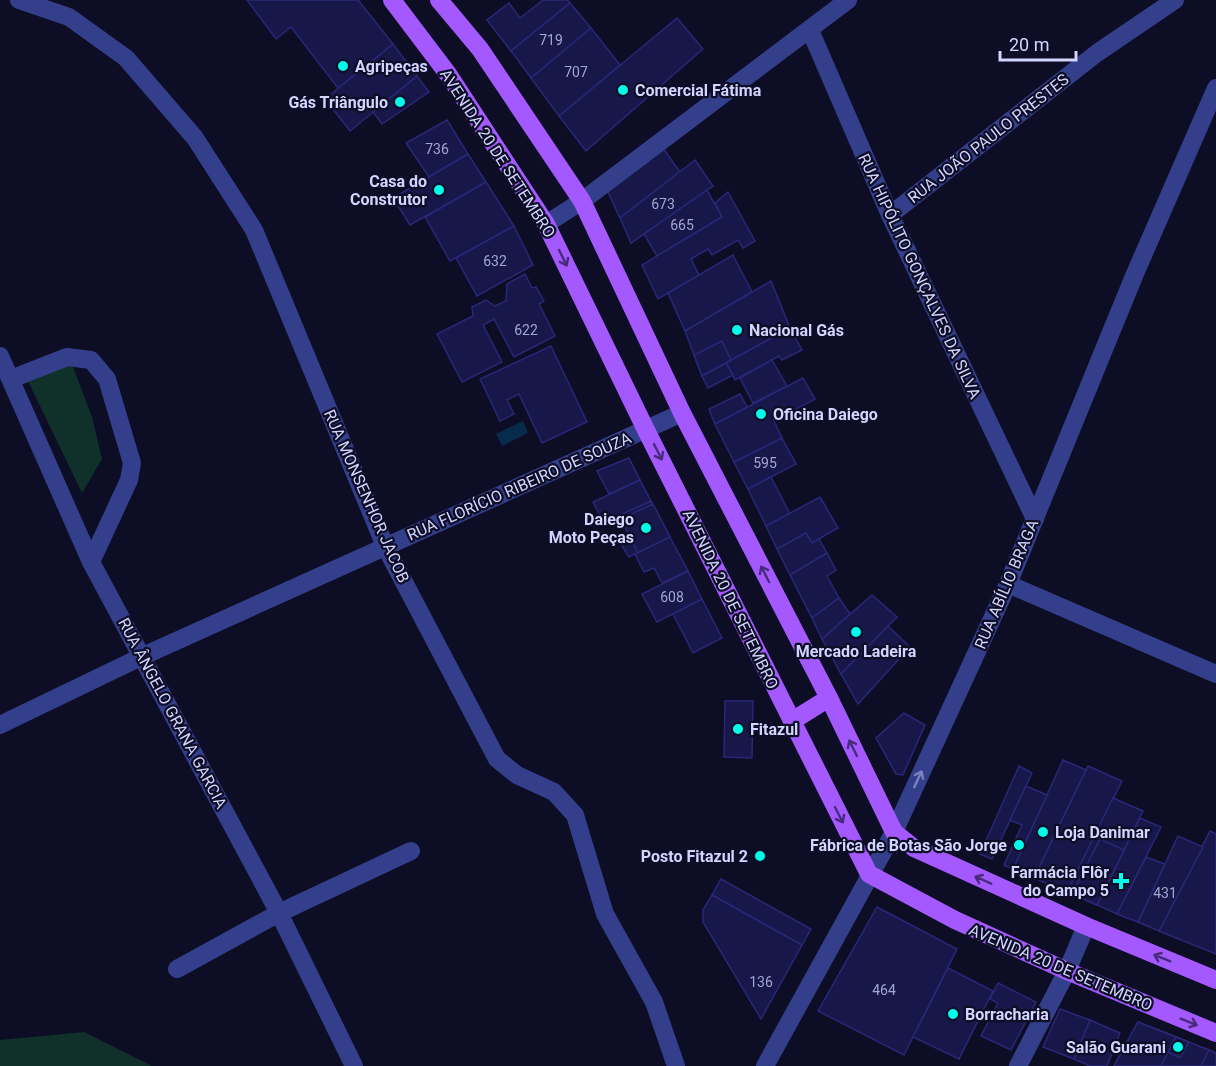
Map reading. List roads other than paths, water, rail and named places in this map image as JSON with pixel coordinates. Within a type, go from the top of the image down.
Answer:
[{"type":"main road","name":"AVENIDA 20 DE SETEMBRO","points":[[392,0],[448,74],[546,224],[869,874],[955,921],[1216,1033]]},
{"type":"main road","points":[[439,0],[480,49],[582,201],[682,413],[829,698],[894,832],[914,848],[1086,926],[1216,980]]},
{"type":"main road","points":[[792,721],[829,698]]},
{"type":"street","name":"RUA MONSENHOR JACOB","points":[[19,0],[69,17],[126,58],[195,138],[254,230],[385,546],[497,759],[517,775],[554,792],[575,815],[605,914],[654,1002],[676,1066]]},
{"type":"street","points":[[546,224],[582,201],[848,0]]},
{"type":"street","name":"RUA JOÃO PAULO PRESTES","points":[[890,215],[1097,52],[1175,0]]},
{"type":"street","name":"RUA HIPÓLITO GONÇALVES DA SILVA","points":[[810,30],[890,215],[1035,519]]},
{"type":"street","name":"RUA ABÍLIO BRAGA","points":[[765,1066],[894,832],[1008,584],[1130,287],[1216,88]]},
{"type":"street","name":"RUA ÂNGELO GRANA GARCIA","points":[[0,356],[91,562],[279,913],[354,1066]]},
{"type":"street","points":[[11,379],[67,357],[91,360],[107,379],[132,463],[129,480],[91,562]]},
{"type":"street","name":"RUA FLORÍCIO RIBEIRO DE SOUZA","points":[[0,725],[143,656],[682,413]]},
{"type":"street","points":[[1008,584],[1216,674]]},
{"type":"street","points":[[177,969],[279,913],[411,852]]},
{"type":"street","points":[[1017,1066],[1067,971],[1086,926]]},
{"type":"water","points":[[523,421],[528,433],[502,446],[496,434]]},
{"type":"place","name":"Agripeças","points":[[343,66]]},
{"type":"place","name":"Comercial Fátima","points":[[623,90]]},
{"type":"place","name":"Gás Triângulo","points":[[400,102]]},
{"type":"place","name":"Casa do Construtor","points":[[439,190]]},
{"type":"place","name":"Nacional Gás","points":[[737,330]]},
{"type":"place","name":"Oficina Daiego","points":[[761,414]]},
{"type":"place","name":"Daiego Moto Peças","points":[[646,528]]},
{"type":"place","name":"Mercado Ladeira","points":[[856,632]]},
{"type":"place","name":"Fitazul","points":[[738,729]]},
{"type":"place","name":"Loja Danimar","points":[[1043,832]]},
{"type":"place","name":"Fábrica de Botas São Jorge","points":[[1019,845]]},
{"type":"place","name":"Posto Fitazul 2","points":[[760,856]]},
{"type":"place","name":"Farmácia Flôr do Campo 5","points":[[1121,881]]},
{"type":"place","name":"Borracharia","points":[[953,1014]]},
{"type":"place","name":"Salão Guarani","points":[[1178,1047]]}]
